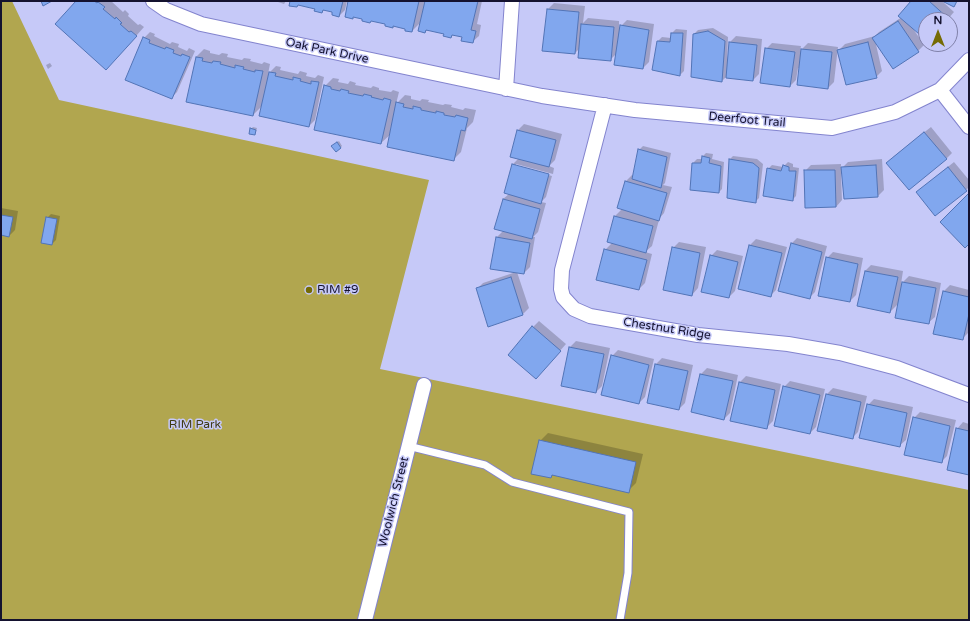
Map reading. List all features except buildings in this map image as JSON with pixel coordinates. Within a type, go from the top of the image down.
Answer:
[{"type":"street","name":"Oak Park Drive","points":[[153,1],[166,10],[201,24],[506,89]]},
{"type":"street","points":[[506,89],[512,1]]},
{"type":"street","name":"Deerfoot Trail","points":[[506,89],[634,110],[832,128],[895,112],[940,90],[969,60]]},
{"type":"street","points":[[940,90],[969,127]]},
{"type":"street","name":"Chestnut Ridge","points":[[605,105],[562,270],[561,289],[563,297],[574,309],[590,316],[698,336],[788,344],[840,354],[897,368],[969,395]]},
{"type":"street","name":"Woolwich Street","points":[[365,620],[424,385]]},
{"type":"lane","points":[[408,446],[485,465],[512,482],[629,512],[628,572],[620,620]]},
{"type":"green space","name":"RIM Park","points":[[1,1],[12,1],[59,100],[429,180],[380,369],[969,490],[969,620],[1,620]]},
{"type":"place","name":"RIM #9","points":[[309,290]]}]
